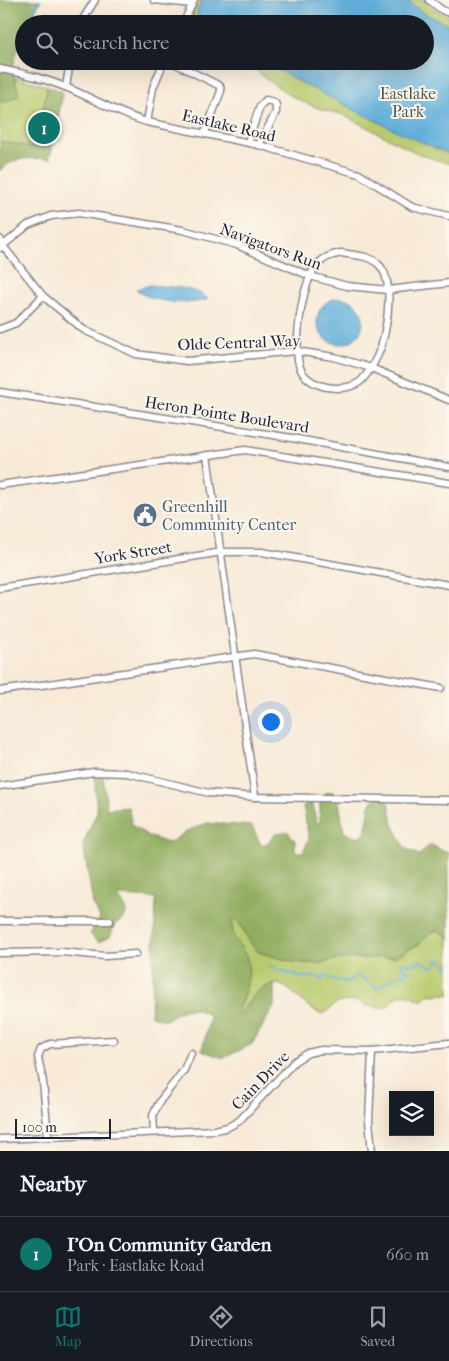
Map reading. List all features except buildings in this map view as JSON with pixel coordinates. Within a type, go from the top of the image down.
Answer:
[{"type":"street","points":[[86,15],[95,0]]},
{"type":"street","points":[[154,0],[193,2],[187,15]]},
{"type":"street","points":[[429,0],[449,13]]},
{"type":"street","name":"Eastlake Road","points":[[0,69],[23,73],[66,87],[147,122],[248,142],[359,174],[412,207],[449,216]]},
{"type":"street","points":[[66,87],[69,70]]},
{"type":"street","points":[[147,122],[155,80],[160,70]]},
{"type":"street","points":[[188,70],[220,86],[221,91],[205,133]]},
{"type":"street","points":[[248,142],[260,106],[266,100],[271,101],[276,105],[276,112],[259,145]]},
{"type":"street","name":"Navigators Run","points":[[1,246],[28,225],[51,216],[79,213],[183,230],[237,245],[310,276],[346,286],[388,290],[449,284]]},
{"type":"street","name":"Olde Central Way","points":[[0,238],[1,246],[43,296],[84,330],[136,354],[187,361],[296,351],[334,357],[371,368],[449,400]]},
{"type":"street","points":[[341,252],[366,258],[378,263],[385,273],[388,290],[388,307],[380,347],[371,368],[360,381],[345,388],[325,386],[309,380],[301,370],[296,351],[299,317],[310,276],[317,265],[328,256],[341,252]]},
{"type":"street","points":[[0,329],[16,323],[43,296]]},
{"type":"street","name":"Heron Pointe Boulevard","points":[[0,392],[292,438],[449,467]]},
{"type":"street","points":[[0,484],[244,450],[449,483]]},
{"type":"street","points":[[207,455],[256,797]]},
{"type":"street","name":"York Street","points":[[0,588],[222,552],[262,552],[449,585]]},
{"type":"street","points":[[0,691],[254,654],[441,688]]},
{"type":"street","points":[[0,786],[94,772],[127,773],[209,792],[256,797],[449,800]]},
{"type":"street","points":[[0,921],[110,921]]},
{"type":"street","points":[[0,953],[62,952],[104,956],[136,954]]},
{"type":"street","points":[[48,1136],[43,1082],[38,1057],[41,1049],[50,1044],[114,1040]]},
{"type":"street","name":"Cain Drive","points":[[0,1139],[154,1131],[214,1130],[228,1127],[239,1121],[295,1061],[308,1053],[321,1050],[372,1051],[449,1044]]},
{"type":"street","points":[[372,1051],[369,1121],[370,1147],[372,1151]]},
{"type":"street","points":[[154,1131],[153,1115],[160,1101],[184,1070],[191,1053]]},
{"type":"green space","points":[[0,0],[41,0],[33,15],[15,15],[14,71],[19,95],[5,102],[0,101]]},
{"type":"green space","name":"Eastlake Park","points":[[197,0],[424,0],[431,7],[449,17],[449,164],[419,154],[341,114],[303,102],[278,87],[257,70],[434,70],[434,15],[190,15]]},
{"type":"green space","points":[[15,77],[47,86],[43,110],[50,113],[45,140],[38,139],[36,148],[0,141],[0,101],[5,102],[18,95]]},
{"type":"green space","points":[[47,86],[62,91],[51,154],[49,154],[50,159],[30,158],[17,160],[0,171],[0,141],[35,148],[37,139],[45,140],[50,113],[43,110]]},
{"type":"green space","points":[[94,775],[103,775],[107,809],[128,807],[132,825],[148,836],[169,843],[187,831],[207,823],[252,826],[261,845],[268,843],[276,833],[288,832],[295,841],[295,852],[303,852],[309,839],[303,806],[311,802],[317,822],[320,823],[320,803],[327,792],[333,792],[339,802],[344,832],[357,838],[365,833],[370,806],[378,793],[389,803],[393,824],[405,848],[419,855],[430,844],[445,852],[449,851],[449,937],[437,930],[430,933],[419,944],[394,957],[338,959],[318,964],[293,962],[258,952],[240,924],[236,920],[232,920],[234,937],[246,956],[249,971],[247,985],[236,1013],[240,1012],[258,991],[274,984],[274,1007],[252,1044],[224,1058],[202,1051],[210,1016],[197,1010],[187,1009],[166,1020],[151,1016],[156,898],[118,896],[127,910],[124,919],[115,924],[110,937],[98,942],[90,934],[100,918],[93,904],[83,844],[97,812]]},
{"type":"green space","points":[[232,920],[236,920],[240,924],[258,952],[293,962],[318,964],[338,959],[394,957],[419,944],[430,933],[437,930],[449,937],[449,996],[447,994],[427,995],[422,1001],[411,996],[402,995],[395,998],[386,1008],[364,1005],[357,1001],[343,1002],[335,1004],[326,1012],[319,1013],[286,987],[274,984],[262,989],[236,1014],[246,990],[246,956],[233,938]]},
{"type":"water","name":"Eastlake Park","points":[[202,0],[406,0],[428,15],[198,15]]},
{"type":"water","name":"Eastlake Park","points":[[434,18],[449,25],[449,154],[409,137],[279,70],[434,70]]},
{"type":"water","points":[[150,285],[188,289],[208,299],[181,303],[170,302],[142,294],[136,289]]},
{"type":"water","points":[[340,298],[353,302],[359,308],[363,321],[359,334],[353,340],[340,344],[327,340],[321,334],[317,321],[321,308],[327,302]]},
{"type":"waterway","points":[[32,15],[38,0]]},
{"type":"waterway","points":[[268,965],[278,969],[280,972],[285,971],[287,974],[296,973],[297,977],[319,977],[322,980],[325,975],[335,981],[348,982],[358,975],[376,988],[402,973],[406,974],[408,972],[401,966],[403,962],[410,965],[421,961],[431,967],[439,959],[444,962],[446,967],[449,966]]},
{"type":"place","name":"I'On Community Garden","points":[[44,128]]},
{"type":"place","name":"Greenhill Community Center","points":[[145,515]]}]
